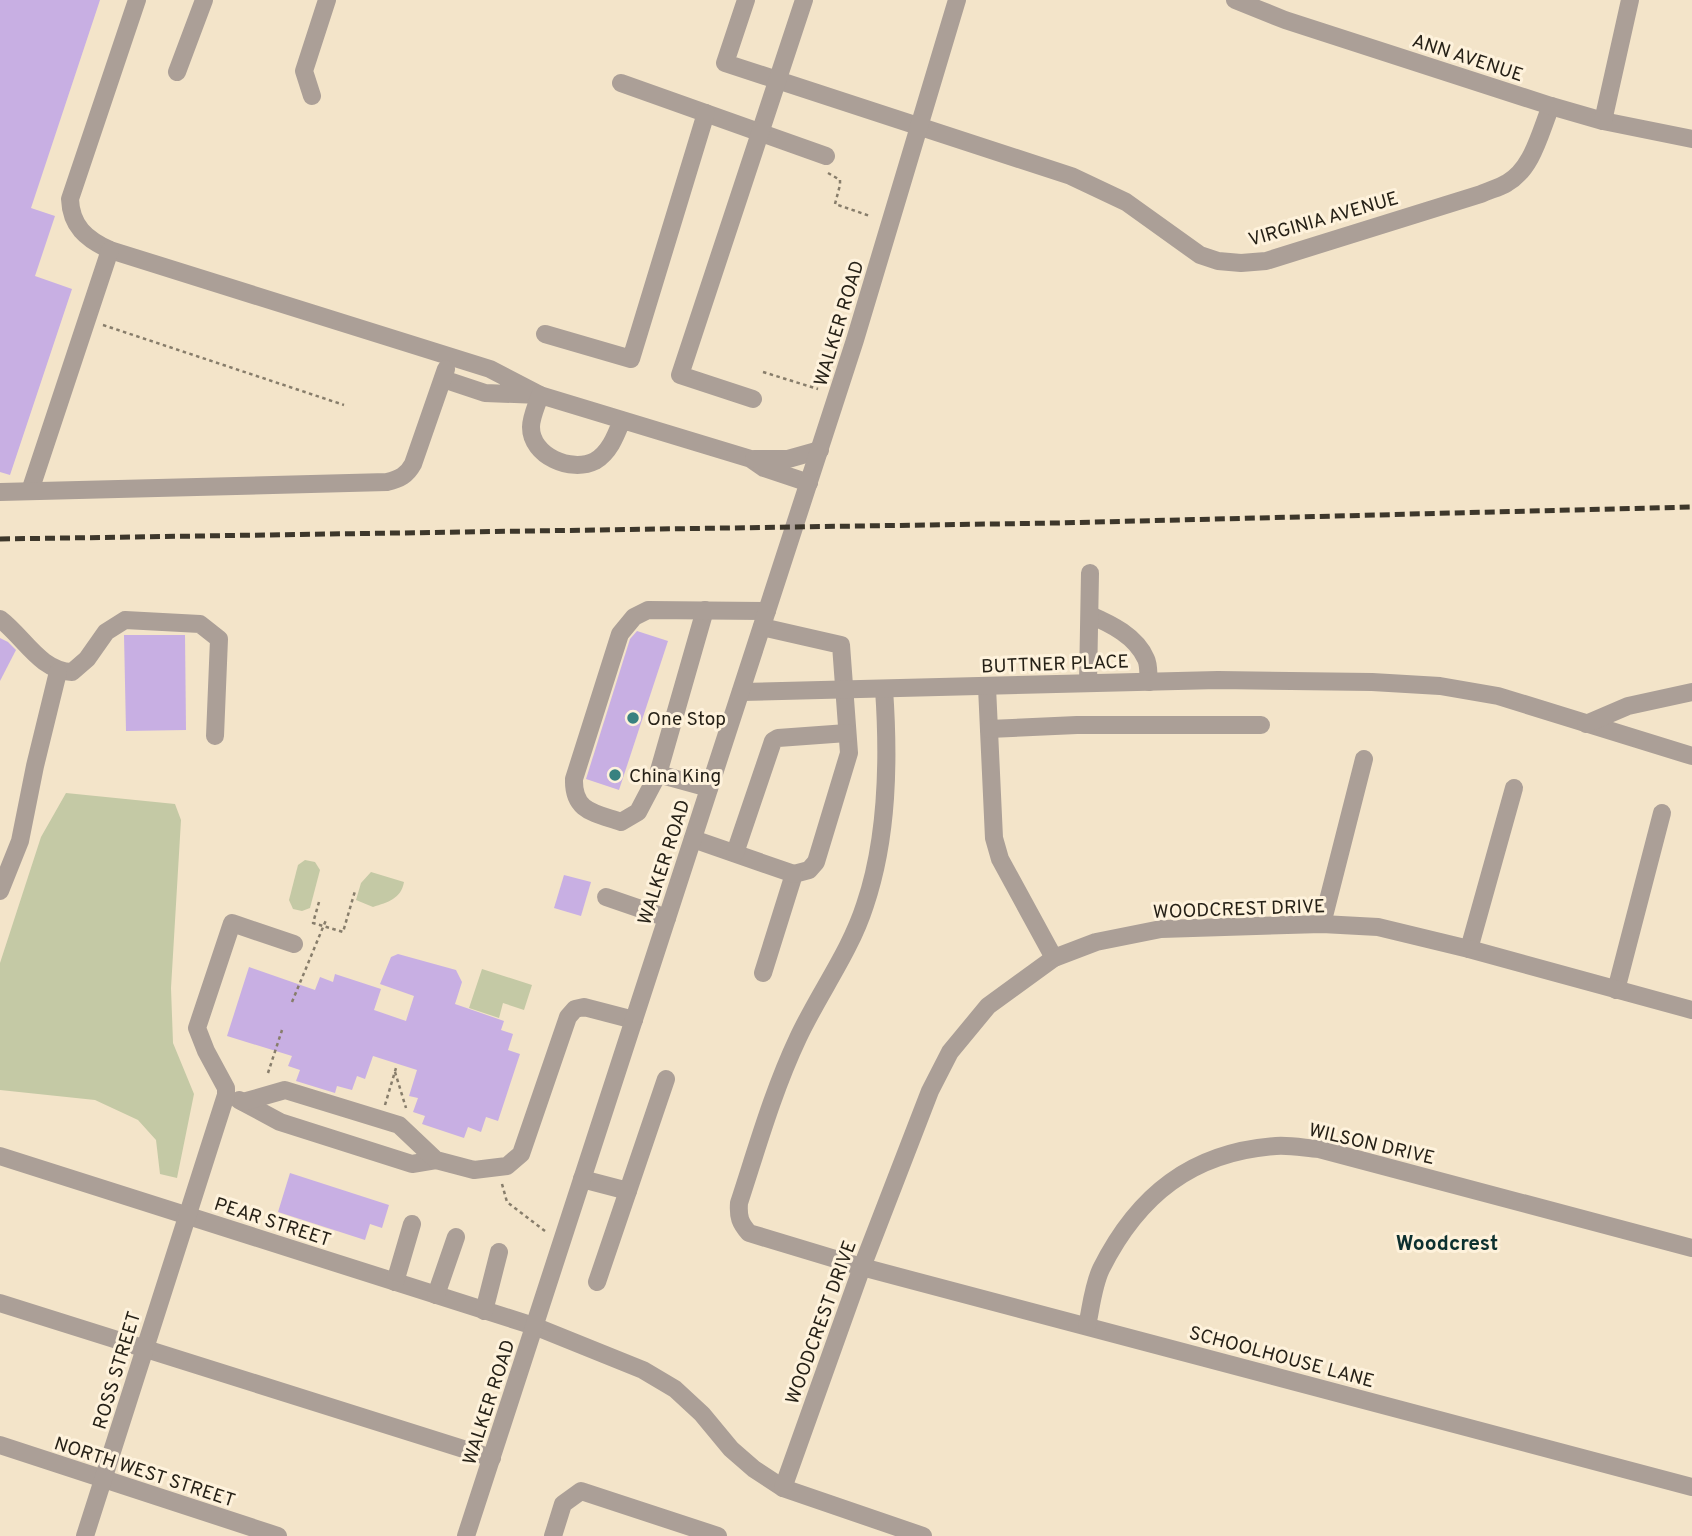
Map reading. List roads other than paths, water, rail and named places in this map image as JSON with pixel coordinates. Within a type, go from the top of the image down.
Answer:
[{"type":"street","points":[[136,0],[70,199],[71,214],[79,229],[91,241],[110,250],[490,369],[540,395],[751,459],[788,459],[820,450]]},
{"type":"street","points":[[177,72],[204,0]]},
{"type":"street","name":"VIRGINIA AVENUE","points":[[746,0],[725,63],[1071,176],[1126,202],[1200,255],[1217,261],[1266,261],[1481,194],[1507,183],[1520,173],[1530,159],[1551,106]]},
{"type":"street","points":[[752,398],[680,374],[804,0]]},
{"type":"street","name":"WALKER ROAD","points":[[467,1536],[820,450],[957,0]]},
{"type":"street","name":"ANN AVENUE","points":[[1235,0],[1273,15],[1551,106],[1603,121],[1692,139]]},
{"type":"street","points":[[1603,121],[1630,0]]},
{"type":"street","points":[[312,96],[304,71],[322,1]]},
{"type":"street","points":[[621,83],[760,133],[827,165]]},
{"type":"street","points":[[545,334],[631,359],[706,113]]},
{"type":"street","points":[[30,491],[110,250]]},
{"type":"street","points":[[0,492],[387,482],[408,473],[413,464],[451,357]]},
{"type":"street","points":[[443,379],[485,393],[540,395]]},
{"type":"street","points":[[540,395],[531,426],[533,441],[549,456],[569,464],[593,462],[607,452],[622,420]]},
{"type":"street","points":[[751,459],[764,468],[809,483]]},
{"type":"street","points":[[1088,683],[1090,573]]},
{"type":"street","points":[[693,839],[794,874],[809,870],[816,862],[849,752],[841,645],[764,619],[705,610],[648,610],[634,617],[620,634],[574,779],[574,795],[585,810],[621,822],[638,812],[658,774],[705,610]]},
{"type":"street","points":[[1090,615],[1115,625],[1135,644],[1147,660],[1149,682]]},
{"type":"street","points":[[0,619],[48,666],[58,672],[72,672],[87,659],[106,632],[125,620],[200,624],[219,639],[215,736]]},
{"type":"street","points":[[0,891],[20,841],[58,672]]},
{"type":"street","name":"BUTTNER PLACE","points":[[741,692],[1218,680],[1372,682],[1440,686],[1498,696],[1692,756]]},
{"type":"street","points":[[987,687],[994,838],[1000,859],[1054,958]]},
{"type":"street","name":"SCHOOLHOUSE LANE","points":[[884,689],[887,742],[880,838],[865,905],[851,939],[799,1036],[783,1072],[739,1203],[741,1224],[749,1233],[862,1267],[1692,1486]]},
{"type":"street","points":[[1586,724],[1628,706],[1692,692]]},
{"type":"street","points":[[989,729],[1077,725],[1261,726]]},
{"type":"street","points":[[735,853],[773,741],[778,738],[847,733]]},
{"type":"street","points":[[1322,923],[1364,759]]},
{"type":"street","points":[[658,774],[709,788]]},
{"type":"street","points":[[1469,949],[1514,788]]},
{"type":"street","points":[[1616,990],[1662,813]]},
{"type":"street","points":[[763,973],[794,874]]},
{"type":"street","points":[[607,897],[667,918]]},
{"type":"street","points":[[294,944],[232,923],[197,1028],[226,1088],[226,1095],[280,1122],[412,1164],[436,1160],[474,1170],[507,1166],[521,1154],[568,1017],[575,1009],[584,1007],[634,1020]]},
{"type":"street","name":"WOODCREST DRIVE","points":[[783,1488],[862,1267],[930,1091],[950,1052],[988,1006],[1054,958],[1096,942],[1161,929],[1322,923],[1378,927],[1692,1010]]},
{"type":"street","points":[[597,1282],[666,1079]]},
{"type":"street","points":[[243,1102],[285,1090],[400,1125],[436,1160]]},
{"type":"street","name":"ROSS STREET","points":[[85,1536],[226,1095]]},
{"type":"street","name":"WILSON DRIVE","points":[[1087,1326],[1100,1271],[1136,1212],[1162,1187],[1195,1165],[1235,1151],[1279,1146],[1319,1149],[1692,1248]]},
{"type":"street","name":"PEAR STREET","points":[[0,1156],[534,1326],[643,1370],[675,1389],[702,1414],[731,1449],[754,1469],[783,1488],[923,1536]]},
{"type":"street","points":[[582,1179],[628,1191]]},
{"type":"street","points":[[395,1282],[412,1224]]},
{"type":"street","points":[[436,1295],[456,1237]]},
{"type":"street","points":[[484,1311],[499,1252]]},
{"type":"street","points":[[0,1303],[492,1458]]},
{"type":"street","name":"NORTH WEST STREET","points":[[0,1445],[278,1536]]},
{"type":"street","points":[[553,1536],[563,1504],[582,1491],[718,1536]]},
{"type":"railway","points":[[0,539],[1058,523],[1692,507]]},
{"type":"place","name":"One Stop","points":[[633,718]]},
{"type":"place","name":"China King","points":[[615,775]]},
{"type":"district","name":"Woodcrest","points":[[1447,1243]]}]
